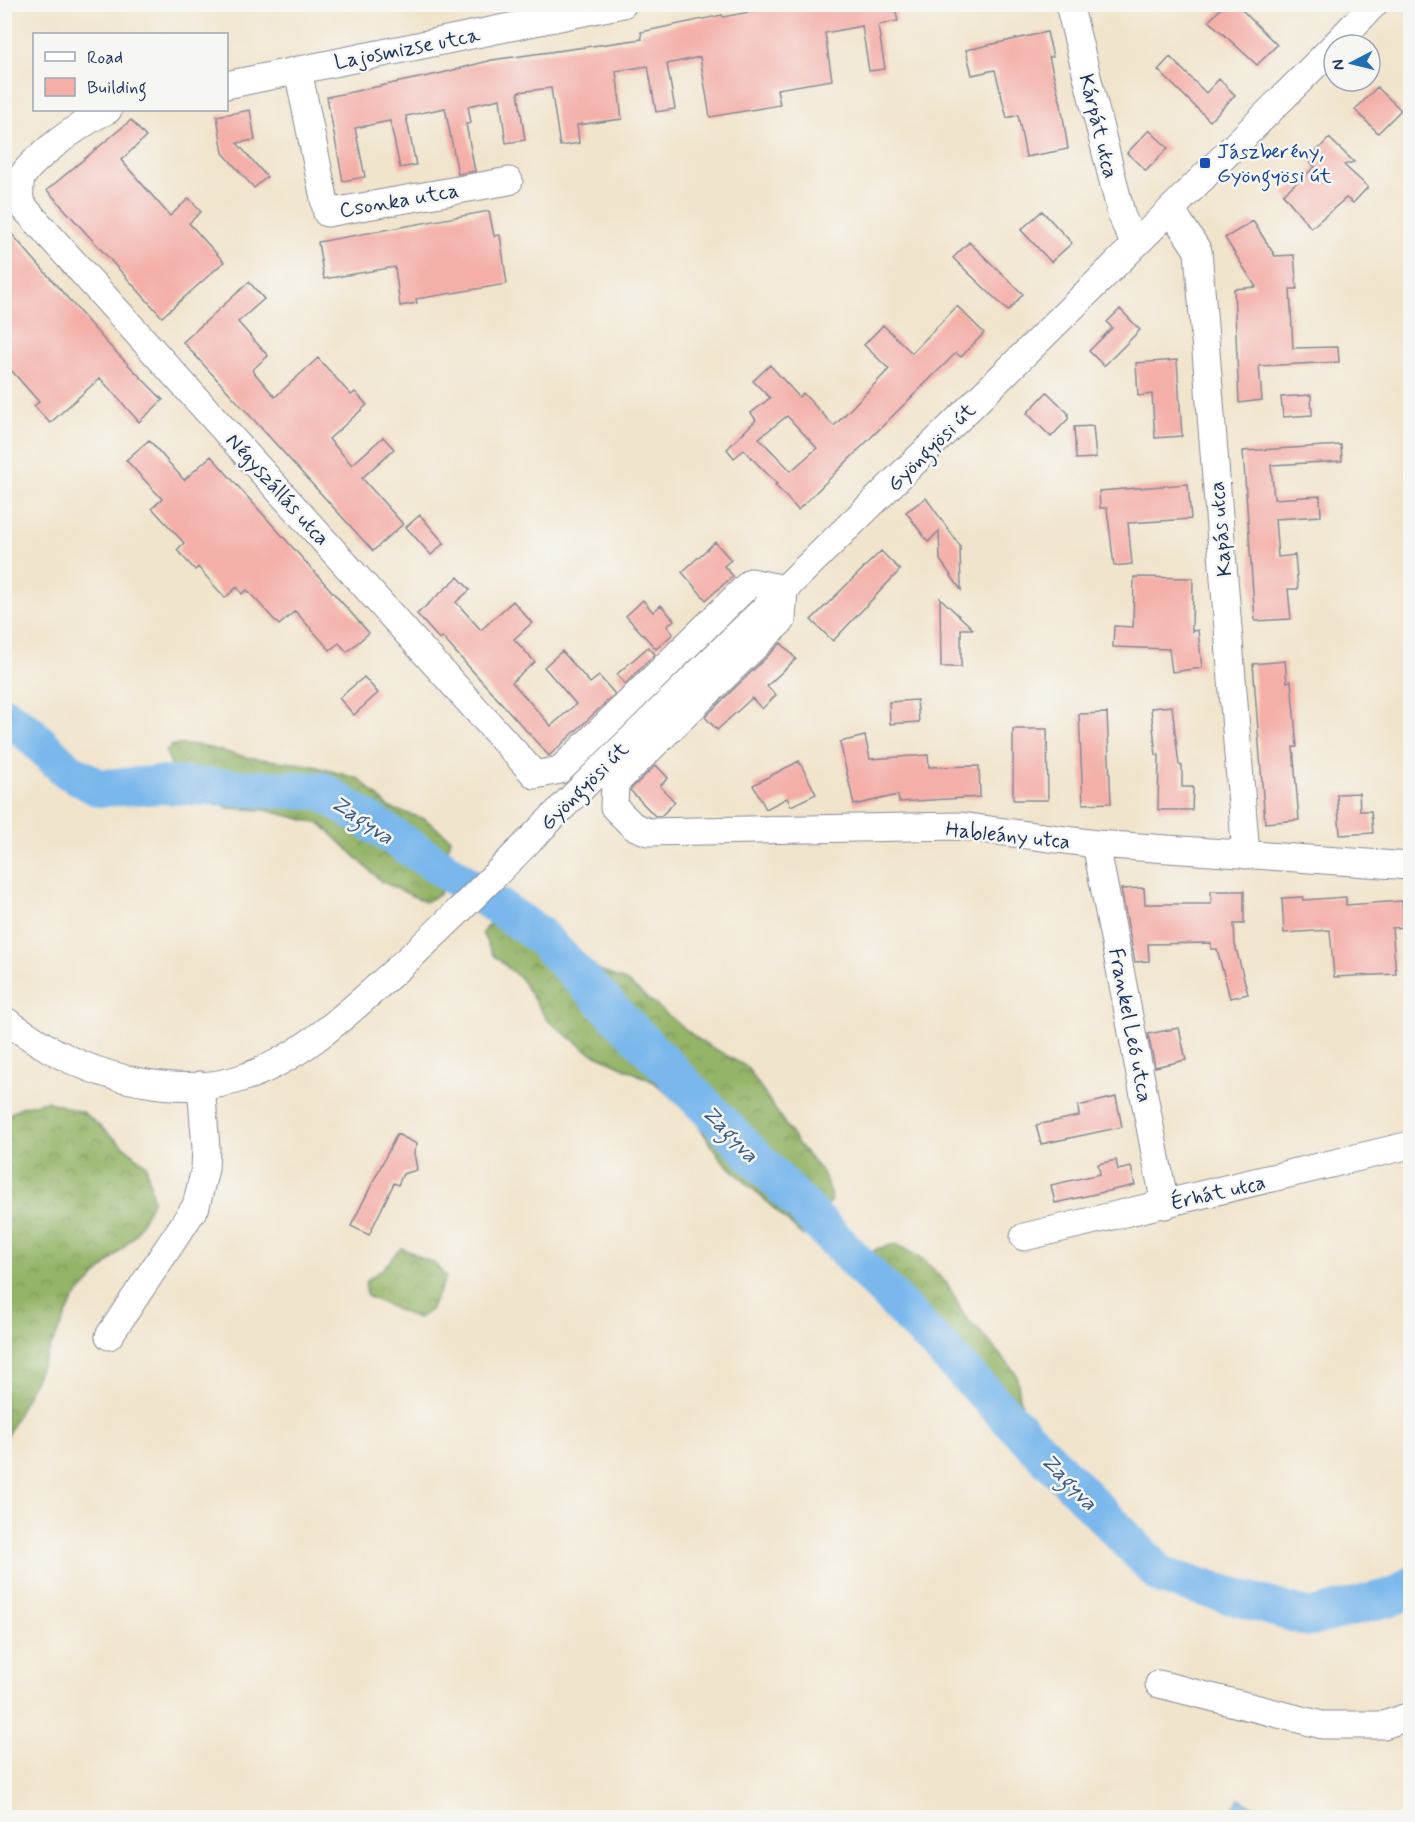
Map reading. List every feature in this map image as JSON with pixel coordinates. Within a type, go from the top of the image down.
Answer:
[{"type":"street","name":"Lajosmizse utca","points":[[228,85],[623,4]]},
{"type":"street","name":"Kárpát utca","points":[[1069,4],[1122,217],[1135,245]]},
{"type":"street","name":"Gyöngyösi út","points":[[1346,33],[1374,4]]},
{"type":"street","name":"Gyöngyösi út","points":[[4,1020],[54,1052],[90,1068],[146,1083],[201,1085],[241,1079],[274,1065],[331,1027],[421,948],[784,589],[874,504],[1172,211],[1322,57]]},
{"type":"street","name":"Csonka utca","points":[[298,70],[327,213],[509,181]]},
{"type":"street","name":"Négyszállás utca","points":[[106,111],[92,117],[38,159],[21,179],[20,203],[535,776],[560,770],[751,582],[784,589]]},
{"type":"street","name":"Kapás utca","points":[[1172,211],[1198,251],[1246,855]]},
{"type":"street","name":"Hableány utca","points":[[784,589],[782,620],[615,783],[614,807],[633,826],[648,832],[959,826],[1096,844],[1410,866]]},
{"type":"street","name":"Frankel Leó utca","points":[[1096,844],[1165,1205]]},
{"type":"street","points":[[110,1336],[196,1206],[205,1169],[206,1148],[201,1085]]},
{"type":"street","name":"Érhát utca","points":[[1024,1237],[1410,1145]]},
{"type":"street","points":[[1160,1684],[1322,1725],[1384,1725],[1410,1716]]},
{"type":"green space","points":[[172,745],[199,745],[245,757],[310,765],[359,779],[390,808],[425,819],[450,838],[440,894],[425,902],[381,881],[321,824],[265,810],[228,808],[174,772],[166,752]]},
{"type":"green space","points":[[537,918],[601,971],[627,982],[699,1040],[747,1067],[798,1144],[824,1174],[832,1200],[803,1236],[721,1159],[692,1116],[654,1082],[588,1051],[547,1020],[521,979],[493,955],[482,933],[491,921]]},
{"type":"green space","points":[[46,1101],[84,1113],[146,1165],[153,1200],[135,1235],[74,1299],[5,1440],[5,1117],[21,1107]]},
{"type":"green space","points":[[896,1244],[924,1260],[948,1285],[965,1317],[1016,1373],[1022,1407],[996,1423],[852,1276],[876,1249]]},
{"type":"green space","points":[[402,1248],[435,1264],[446,1277],[430,1310],[417,1319],[367,1296],[365,1283],[384,1268]]},
{"type":"water","points":[[1239,1798],[1271,1817],[1229,1817]]},
{"type":"building","points":[[790,4],[894,4],[898,21],[878,25],[885,69],[869,71],[862,26],[825,33],[832,80],[777,89],[780,105],[710,117],[700,57],[667,64],[675,109],[656,112],[648,66],[616,71],[622,119],[577,125],[579,143],[560,146],[551,88],[518,92],[525,140],[506,143],[500,99],[468,106],[471,123],[466,124],[475,171],[458,174],[445,108],[406,116],[416,165],[400,168],[390,121],[355,128],[365,177],[343,181],[327,97],[438,74],[492,60],[642,39],[641,32]]},
{"type":"building","points":[[1225,4],[1236,4],[1277,45],[1257,65],[1209,21]]},
{"type":"building","points":[[1047,32],[1053,57],[1049,57],[1061,104],[1068,149],[1026,157],[1018,115],[1007,118],[995,70],[972,75],[966,50]]},
{"type":"building","points":[[1170,57],[1206,93],[1219,79],[1235,95],[1210,121],[1158,70]]},
{"type":"building","points":[[1382,92],[1401,110],[1378,133],[1355,110],[1371,93]]},
{"type":"building","points":[[250,110],[255,140],[237,143],[267,177],[254,188],[223,153],[217,116]]},
{"type":"building","points":[[131,120],[146,137],[121,160],[170,216],[189,198],[201,212],[189,223],[224,262],[162,317],[47,190]]},
{"type":"building","points":[[1149,130],[1168,148],[1146,171],[1127,153]]},
{"type":"building","points":[[1329,138],[1354,162],[1344,165],[1368,187],[1353,203],[1346,198],[1311,228],[1283,194],[1315,167],[1308,160]]},
{"type":"building","points":[[489,211],[494,236],[500,235],[507,284],[416,299],[417,303],[400,306],[395,267],[324,279],[318,242]]},
{"type":"building","points":[[1042,211],[1072,243],[1051,262],[1021,230]]},
{"type":"building","points":[[1253,221],[1275,256],[1294,255],[1297,289],[1290,289],[1293,348],[1338,347],[1339,362],[1259,366],[1262,400],[1239,403],[1234,289],[1256,287],[1225,238]]},
{"type":"building","points":[[4,225],[106,342],[163,400],[139,422],[100,378],[50,423],[34,406],[39,402],[4,362]]},
{"type":"building","points":[[969,242],[1023,294],[1008,311],[953,258]]},
{"type":"building","points":[[249,282],[264,299],[238,322],[268,356],[252,370],[275,397],[318,358],[351,395],[355,392],[367,405],[329,439],[352,465],[383,437],[394,449],[362,478],[403,524],[373,551],[183,342]]},
{"type":"building","points":[[957,306],[984,333],[961,357],[956,353],[798,510],[744,450],[734,458],[727,449],[756,420],[751,413],[770,398],[753,381],[770,365],[799,397],[803,393],[834,426],[889,369],[864,345],[883,325],[912,353]],"holes":[[[787,416],[817,448],[791,471],[759,438]]]},
{"type":"building","points":[[1120,309],[1140,330],[1104,366],[1089,351],[1112,328],[1107,322]]},
{"type":"building","points":[[1177,360],[1182,436],[1155,438],[1152,394],[1138,396],[1136,363]]},
{"type":"building","points":[[1047,392],[1068,413],[1068,419],[1051,437],[1027,413]]},
{"type":"building","points":[[1311,395],[1312,415],[1283,417],[1281,397]]},
{"type":"building","points":[[1093,426],[1096,458],[1076,459],[1074,427]]},
{"type":"building","points":[[149,440],[184,480],[211,456],[369,633],[347,652],[339,643],[330,650],[295,611],[279,625],[247,590],[242,594],[237,587],[225,598],[198,567],[195,570],[177,550],[184,543],[152,508],[162,499],[126,460]]},
{"type":"building","points":[[1341,445],[1342,461],[1271,465],[1274,499],[1320,496],[1321,516],[1275,519],[1278,557],[1295,555],[1298,589],[1288,589],[1291,619],[1255,621],[1243,451]]},
{"type":"building","points":[[1188,484],[1191,519],[1128,523],[1132,564],[1114,566],[1107,508],[1100,508],[1099,491]]},
{"type":"building","points":[[926,498],[960,546],[961,590],[940,560],[939,531],[928,542],[906,512]]},
{"type":"building","points":[[420,515],[444,543],[431,555],[406,527]]},
{"type":"building","points":[[715,542],[731,560],[724,566],[733,576],[706,600],[682,572]]},
{"type":"building","points":[[881,551],[900,570],[833,641],[811,620]]},
{"type":"building","points":[[458,577],[470,590],[456,602],[481,630],[513,601],[532,623],[514,639],[535,662],[512,682],[551,726],[576,704],[544,667],[562,651],[590,683],[599,676],[615,694],[549,756],[442,637],[440,640],[417,614]]},
{"type":"building","points":[[1134,577],[1193,578],[1192,631],[1198,630],[1202,668],[1172,672],[1169,649],[1113,647],[1114,626],[1133,627]]},
{"type":"building","points":[[940,598],[973,629],[961,629],[961,667],[941,667]]},
{"type":"building","points":[[643,600],[653,612],[661,605],[674,620],[667,626],[673,634],[656,649],[626,616]]},
{"type":"building","points":[[781,643],[796,659],[767,686],[776,695],[762,709],[752,698],[717,730],[705,717]]},
{"type":"building","points":[[648,647],[655,654],[625,684],[617,674]]},
{"type":"building","points":[[1285,661],[1287,682],[1291,681],[1297,747],[1293,747],[1299,820],[1265,823],[1253,664]]},
{"type":"building","points":[[364,677],[378,693],[354,715],[339,698]]},
{"type":"building","points":[[917,700],[919,722],[890,724],[889,702]]},
{"type":"building","points":[[1172,706],[1179,765],[1182,766],[1182,787],[1193,787],[1192,810],[1158,810],[1159,755],[1156,755],[1151,708]]},
{"type":"building","points":[[1107,713],[1111,803],[1083,804],[1079,714]]},
{"type":"building","points":[[1013,729],[1047,729],[1048,800],[1013,800]]},
{"type":"building","points":[[865,736],[870,759],[928,755],[929,767],[979,766],[980,797],[899,802],[898,795],[854,805],[840,742]]},
{"type":"building","points":[[799,761],[816,794],[791,806],[787,798],[766,809],[753,785]]},
{"type":"building","points":[[656,765],[668,778],[660,786],[675,802],[661,816],[655,816],[630,790]]},
{"type":"building","points":[[1359,793],[1360,811],[1371,811],[1373,833],[1340,835],[1337,794]]},
{"type":"building","points":[[1144,888],[1145,904],[1211,904],[1211,891],[1244,891],[1244,924],[1234,924],[1235,945],[1248,994],[1230,998],[1217,949],[1211,949],[1211,943],[1148,944],[1149,961],[1135,962],[1121,889]]},
{"type":"building","points":[[1303,897],[1303,900],[1346,897],[1346,905],[1402,901],[1404,927],[1392,928],[1396,974],[1334,977],[1330,930],[1284,933],[1282,898]]},
{"type":"building","points":[[1179,1028],[1186,1060],[1155,1067],[1148,1034]]},
{"type":"building","points":[[1116,1097],[1122,1127],[1041,1144],[1036,1125],[1079,1116],[1078,1106]]},
{"type":"building","points":[[397,1134],[417,1144],[414,1152],[417,1170],[403,1174],[398,1185],[394,1183],[369,1235],[351,1226]]},
{"type":"building","points":[[1116,1160],[1118,1170],[1131,1167],[1135,1185],[1055,1203],[1051,1185],[1100,1174],[1098,1164]]},
{"type":"waterway","name":"Zagyva","points":[[4,715],[28,732],[67,770],[99,788],[161,785],[322,791],[439,866],[539,935],[1162,1576],[1310,1618],[1399,1595],[1410,1586]]},
{"type":"place","name":"Jászberény, Gyöngyösi út","points":[[1205,163]]}]
